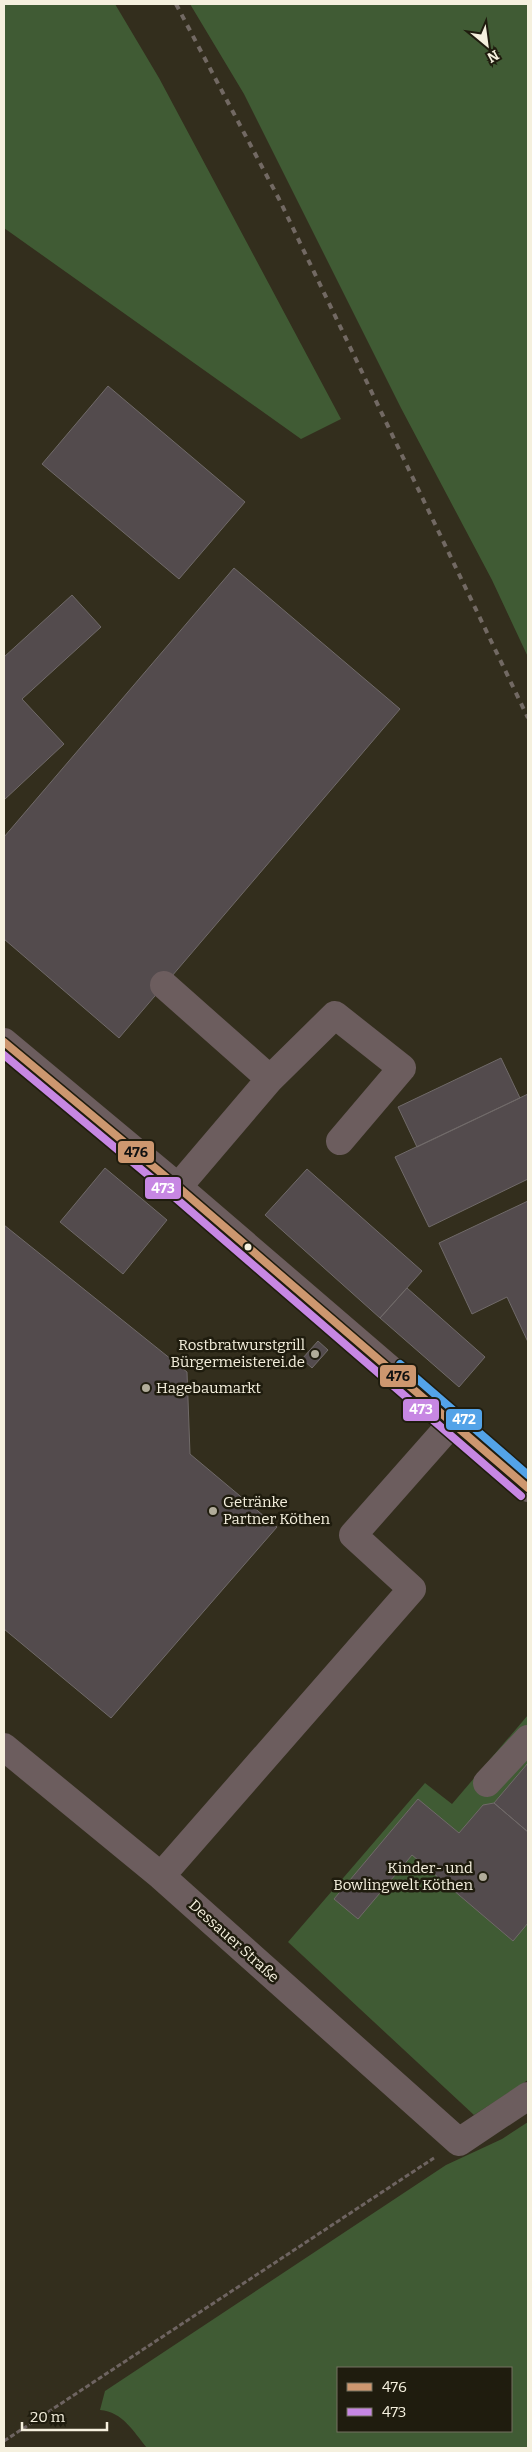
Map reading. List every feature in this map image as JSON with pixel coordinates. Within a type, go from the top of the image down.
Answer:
[{"type":"street","points":[[164,985],[270,1079]]},
{"type":"street","points":[[178,1187],[270,1079],[335,1015],[402,1068],[340,1141]]},
{"type":"street","points":[[4,1042],[58,1090],[178,1187],[528,1488]]},
{"type":"street","points":[[162,1876],[412,1589],[353,1535],[452,1423]]},
{"type":"street","points":[[487,1783],[528,1739]]},
{"type":"street","name":"Dessauer Straße","points":[[4,1747],[162,1876],[459,2142]]},
{"type":"street","points":[[459,2142],[528,2096]]},
{"type":"path","points":[[4,2440],[459,2142]]},
{"type":"green space","points":[[4,4],[115,4],[159,78],[341,419],[301,439],[4,228]]},
{"type":"green space","points":[[190,4],[528,4],[528,657],[492,580],[401,408],[244,94]]},
{"type":"green space","points":[[528,1715],[528,2080],[474,2115],[288,1942],[425,1783],[452,1804]]},
{"type":"green space","points":[[528,2122],[528,2448],[147,2448],[121,2418],[115,2414],[100,2410],[105,2391],[446,2165],[502,2139]]},
{"type":"building","points":[[108,386],[245,502],[179,579],[42,464]]},
{"type":"building","points":[[234,568],[400,709],[119,1038],[4,939],[4,837]]},
{"type":"building","points":[[72,595],[101,627],[22,699],[64,744],[4,800],[4,657]]},
{"type":"building","points":[[501,1058],[520,1098],[417,1147],[398,1107]]},
{"type":"building","points":[[528,1094],[528,1179],[429,1227],[395,1157]]},
{"type":"building","points":[[105,1168],[167,1220],[123,1274],[60,1222]]},
{"type":"building","points":[[307,1169],[422,1271],[380,1318],[265,1215]]},
{"type":"building","points":[[528,1201],[528,1342],[507,1297],[472,1314],[439,1243]]},
{"type":"building","points":[[4,1225],[187,1372],[190,1454],[277,1527],[111,1718],[4,1629]]},
{"type":"building","points":[[407,1288],[485,1357],[459,1387],[380,1318]]},
{"type":"building","points":[[318,1341],[328,1350],[312,1368],[302,1359]]},
{"type":"building","points":[[528,1763],[528,1832],[494,1803]]},
{"type":"building","name":"Kinder- und Bowlingwelt Köthen","points":[[418,1799],[459,1833],[483,1805],[494,1803],[528,1832],[528,1923],[513,1941],[412,1855],[358,1919],[334,1899]]},
{"type":"railway","points":[[176,4],[279,199],[528,718]]},
{"type":"transit line","name":"476","points":[[4,1042],[178,1187],[528,1488]]},
{"type":"transit line","name":"473","points":[[4,1055],[172,1195],[521,1496]]},
{"type":"transit line","name":"472","points":[[400,1364],[528,1475]]},
{"type":"place","name":"Rostbratwurstgrill Bürgermeisterei.de","points":[[315,1354]]},
{"type":"place","name":"Hagebaumarkt","points":[[146,1388]]},
{"type":"place","name":"Getränke Partner Köthen","points":[[213,1511]]},
{"type":"place","name":"Kinder- und Bowlingwelt Köthen","points":[[483,1877]]}]
